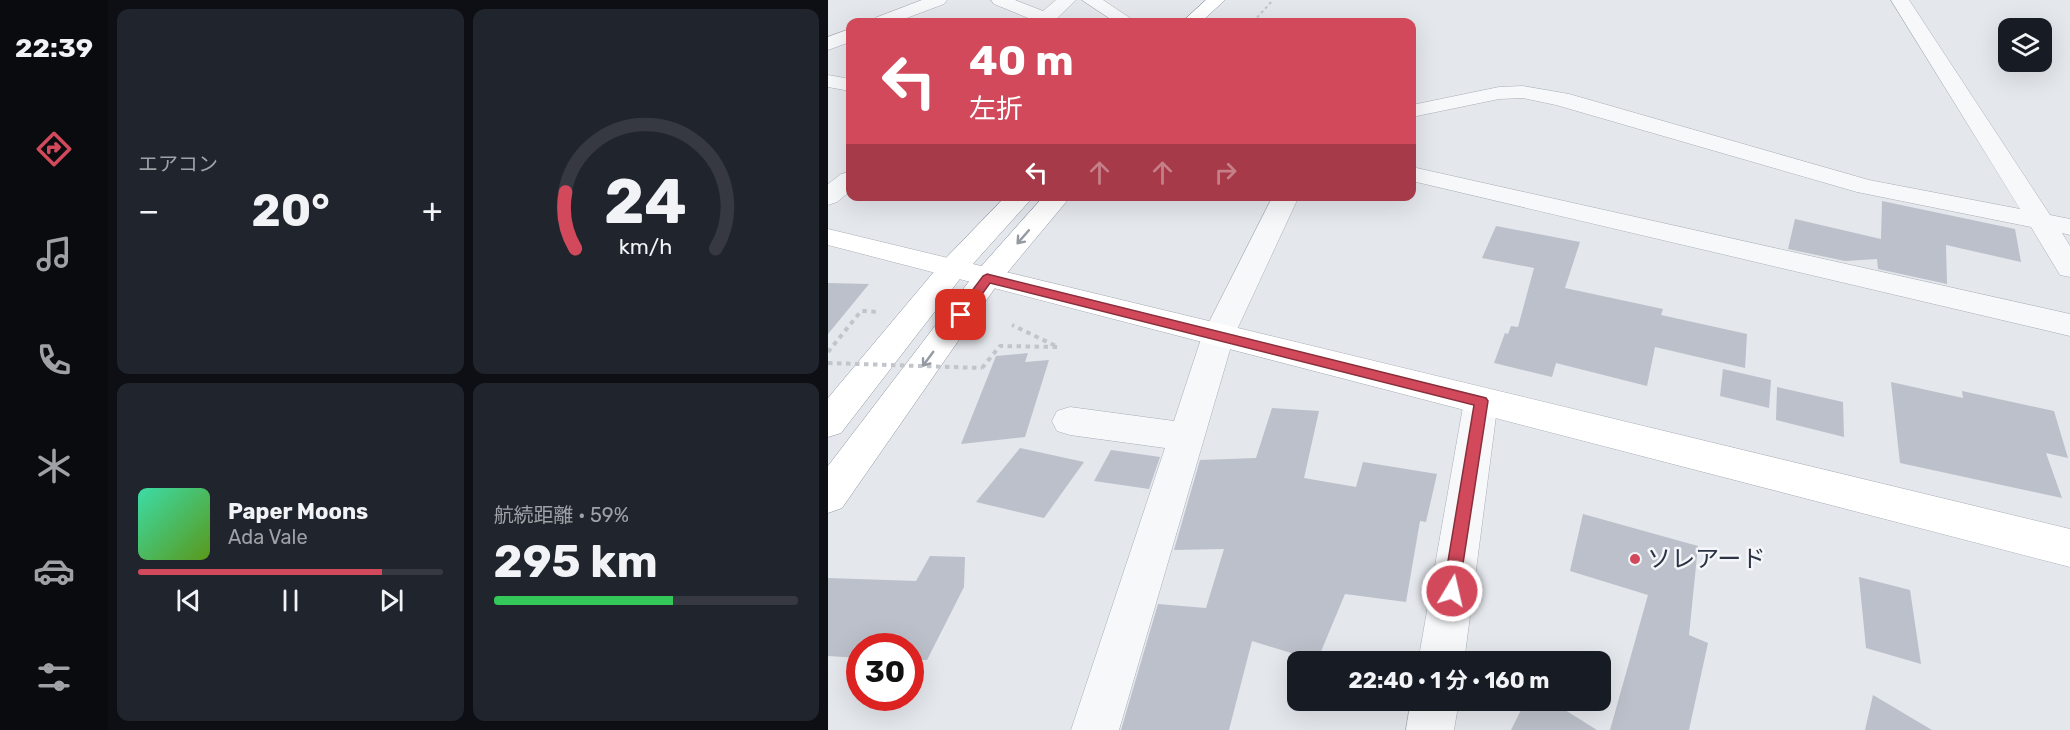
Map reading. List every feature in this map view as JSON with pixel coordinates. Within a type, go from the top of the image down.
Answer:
[{"type":"main road","points":[[1198,18],[1223,4]]},
{"type":"main road","points":[[1216,18],[1223,4]]},
{"type":"main road","points":[[828,423],[953,268],[1016,201]]},
{"type":"main road","points":[[828,496],[987,278],[1054,201]]},
{"type":"main road","points":[[828,237],[2070,548]]},
{"type":"street","points":[[892,18],[938,0]]},
{"type":"street","points":[[1000,0],[1038,18]]},
{"type":"street","points":[[1047,18],[1067,0]]},
{"type":"street","points":[[1091,0],[1120,18]]},
{"type":"street","points":[[1900,0],[2070,268]]},
{"type":"street","points":[[828,44],[846,37]]},
{"type":"street","points":[[828,81],[846,84]]},
{"type":"street","points":[[1416,110],[1499,93],[1523,92],[1561,99],[1609,115],[1866,188],[2070,227]]},
{"type":"street","points":[[1416,175],[2070,325]]},
{"type":"street","points":[[828,197],[846,182]]},
{"type":"street","points":[[1095,730],[1218,336],[1284,201]]},
{"type":"street","points":[[1443,651],[1481,401]]},
{"type":"street","points":[[1070,421],[1188,437]]},
{"type":"street","points":[[1430,730],[1433,711]]},
{"type":"path","points":[[1257,18],[1273,0]]},
{"type":"path","points":[[828,352],[861,311],[879,312],[871,321]]},
{"type":"path","points":[[828,363],[982,368],[1000,346],[1058,347],[1012,325]]},
{"type":"building","points":[[1882,201],[2015,229],[2021,262],[1946,245],[1947,284],[1878,269],[1877,259],[1845,261],[1788,249],[1795,219],[1881,239]]},
{"type":"building","points":[[1496,226],[1580,242],[1565,288],[1663,309],[1661,315],[1747,334],[1745,368],[1655,347],[1647,386],[1556,363],[1552,377],[1494,363],[1505,333],[1508,334],[1511,326],[1518,327],[1534,268],[1482,258]]},
{"type":"building","points":[[828,283],[869,284],[828,334]]},
{"type":"building","points":[[1028,353],[1025,362],[1049,360],[1025,437],[961,444],[996,356]]},
{"type":"building","points":[[1723,369],[1771,380],[1769,408],[1720,396]]},
{"type":"building","points":[[1891,382],[1963,398],[1962,391],[2054,411],[2068,458],[2046,453],[2062,498],[1900,463]]},
{"type":"building","points":[[1777,387],[1843,402],[1844,437],[1776,420]]},
{"type":"building","points":[[1272,408],[1319,411],[1304,478],[1356,487],[1363,462],[1437,474],[1426,522],[1420,521],[1406,602],[1345,594],[1321,651],[1287,652],[1252,641],[1229,730],[1121,730],[1158,604],[1206,608],[1224,549],[1174,550],[1200,460],[1256,458]]},
{"type":"building","points":[[1020,448],[1084,462],[1044,518],[976,502]]},
{"type":"building","points":[[1111,450],[1160,457],[1149,489],[1094,481]]},
{"type":"building","points":[[1583,514],[1698,546],[1689,635],[1708,643],[1689,730],[1610,730],[1648,595],[1570,571]]},
{"type":"building","points":[[930,556],[965,557],[964,587],[927,660],[924,660],[924,633],[846,633],[846,657],[828,656],[828,578],[916,581]]},
{"type":"building","points":[[1859,577],[1910,590],[1921,664],[1866,648]]},
{"type":"building","points":[[1873,695],[1932,730],[1865,730]]},
{"type":"building","points":[[1520,711],[1567,711],[1597,730],[1511,730]]},
{"type":"place","name":"ソレアード","points":[[1635,559]]},
{"type":"route","points":[[961,315],[987,278],[1481,401],[1452,591]]}]
